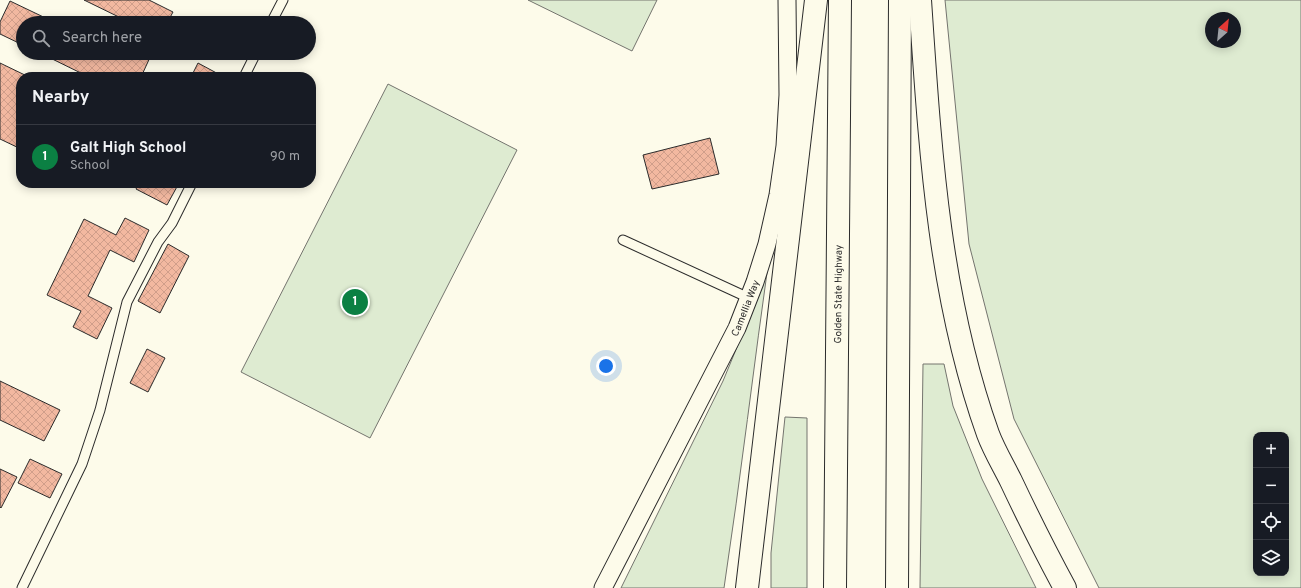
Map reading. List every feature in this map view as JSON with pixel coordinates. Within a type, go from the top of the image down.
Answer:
[{"type":"highway","points":[[747,588],[816,0]]},
{"type":"highway","name":"Golden State Highway","points":[[834,588],[840,0]]},
{"type":"highway","points":[[897,588],[900,0]]},
{"type":"highway","points":[[920,0],[931,152],[939,225],[953,310],[967,367],[989,435],[1065,588]]},
{"type":"street","name":"Camellia Way","points":[[603,588],[737,328],[755,282],[767,244],[778,195],[784,153],[788,94],[787,0]]},
{"type":"lane","points":[[275,16],[283,0]]},
{"type":"lane","points":[[246,72],[252,60]]},
{"type":"lane","points":[[22,588],[82,464],[100,410],[127,302],[158,242],[172,222],[189,188]]},
{"type":"lane","points":[[623,240],[749,298]]},
{"type":"green space","points":[[528,0],[657,0],[632,51]]},
{"type":"green space","points":[[945,0],[1301,0],[1301,588],[1099,588],[1014,419],[969,244]]},
{"type":"green space","points":[[388,84],[517,150],[370,438],[241,372]]},
{"type":"green space","points":[[770,251],[724,588],[621,588],[723,381],[742,335]]},
{"type":"green space","points":[[923,364],[944,364],[953,406],[982,479],[1036,588],[920,588]]},
{"type":"green space","points":[[785,417],[807,418],[807,588],[771,588],[771,553]]},
{"type":"building","points":[[84,0],[149,0],[173,12],[171,16],[117,16]]},
{"type":"building","points":[[10,1],[41,16],[16,16],[16,42],[0,34],[0,22]]},
{"type":"building","points":[[54,60],[149,60],[143,72],[79,72]]},
{"type":"building","points":[[0,63],[19,72],[16,72],[16,147],[0,139]]},
{"type":"building","points":[[198,63],[215,72],[194,72]]},
{"type":"building","points":[[710,138],[719,174],[652,189],[643,155]]},
{"type":"building","points":[[136,188],[176,188],[167,205]]},
{"type":"building","points":[[125,218],[149,230],[134,262],[110,250],[88,296],[112,308],[97,339],[73,327],[81,311],[47,295],[84,219],[116,235]]},
{"type":"building","points":[[168,244],[189,256],[160,313],[138,301]]},
{"type":"building","points":[[147,349],[165,358],[148,392],[130,383]]},
{"type":"building","points":[[0,381],[60,410],[44,441],[0,420]]},
{"type":"building","points":[[30,459],[62,474],[50,498],[18,483]]},
{"type":"building","points":[[0,469],[17,477],[1,508],[0,507]]},
{"type":"place","name":"Galt High School","points":[[355,302]]}]
